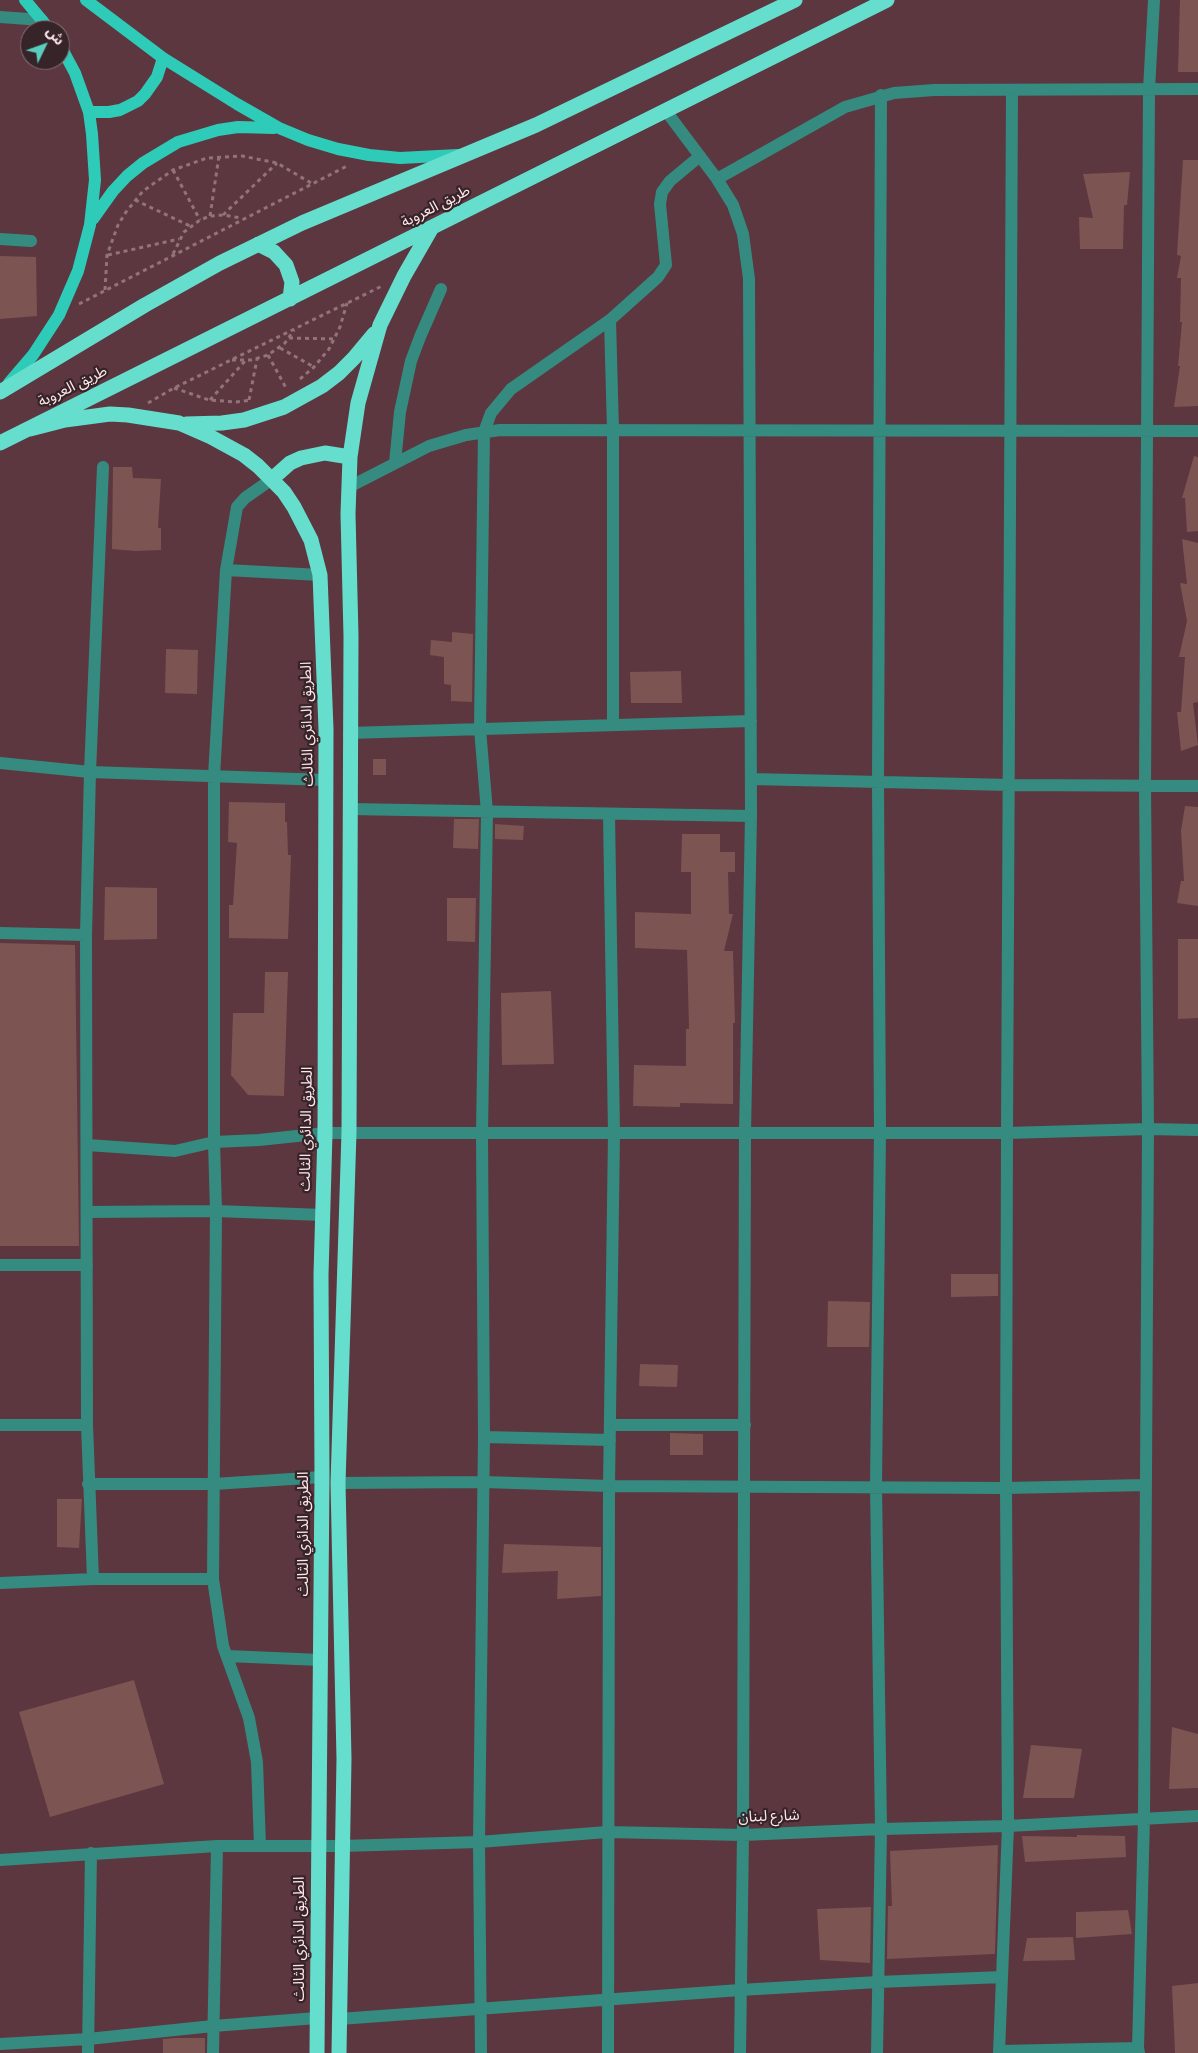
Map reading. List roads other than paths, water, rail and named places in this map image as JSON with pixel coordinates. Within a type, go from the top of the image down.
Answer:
[{"type":"highway","name":"طريق العروبة","points":[[1,391],[145,305],[258,244],[302,223],[463,154],[536,125],[795,0]]},
{"type":"highway","name":"طريق العروبة","points":[[0,443],[887,0]]},
{"type":"highway","points":[[179,423],[222,423],[244,420],[297,400],[322,386],[364,348],[380,325],[404,276],[431,229]]},
{"type":"highway","points":[[258,244],[274,252],[286,265],[292,282],[290,299]]},
{"type":"highway","points":[[339,2053],[341,1846],[344,1759],[338,1483],[349,1132],[349,733],[351,636],[349,488],[350,457],[358,403],[380,325]]},
{"type":"highway","name":"الطريق الدائري الثالث","points":[[30,429],[65,420],[110,414],[128,414],[179,423],[228,446],[251,461],[272,479],[294,507],[314,548],[320,575],[326,678],[326,780],[325,1133],[321,1275],[322,1477],[317,2053]]},
{"type":"highway","points":[[272,479],[290,463],[301,458],[326,453],[350,457]]},
{"type":"main road","points":[[25,0],[42,20]]},
{"type":"main road","points":[[86,0],[163,58],[229,100],[279,128],[323,144],[369,155],[416,158],[463,154]]},
{"type":"main road","points":[[89,112],[110,112],[138,101],[149,90],[157,77],[163,58]]},
{"type":"main road","points":[[1,391],[33,355],[59,315],[78,271],[90,225],[94,180],[94,150],[89,112],[70,64]]},
{"type":"main road","points":[[90,225],[113,191],[127,176],[143,163],[178,142],[211,132],[238,127],[279,128]]},
{"type":"street","points":[[1012,90],[1006,1488],[1008,1826],[1000,2052],[1138,2051],[1144,1818],[1148,1129],[1146,785],[1149,89],[1154,0]]},
{"type":"street","points":[[0,18],[20,21]]},
{"type":"street","points":[[718,179],[828,115],[854,104],[881,96],[920,90],[1198,89]]},
{"type":"street","points":[[877,2053],[881,1829],[876,1486],[880,1131],[878,782],[881,96]]},
{"type":"street","points":[[666,111],[718,179],[738,219],[746,248],[749,279],[751,816],[745,1133],[743,1835],[740,2053]]},
{"type":"street","points":[[480,2053],[479,1842],[484,1437],[482,1134],[487,812],[480,728],[484,432],[487,422],[497,405],[511,389],[610,320],[658,277],[666,265],[660,204],[662,192],[670,181],[700,156]]},
{"type":"street","points":[[0,239],[30,241]]},
{"type":"street","points":[[395,463],[400,412],[412,361],[420,336],[441,289]]},
{"type":"street","points":[[610,320],[613,430],[613,725]]},
{"type":"street","points":[[349,488],[395,463],[447,440],[484,432],[613,430],[1198,431]]},
{"type":"street","points":[[93,1579],[87,1425],[86,935],[90,772],[103,467]]},
{"type":"street","points":[[260,1846],[257,1762],[250,1718],[223,1646],[213,1578],[216,1211],[214,1142],[214,776],[226,570],[237,507],[245,498],[272,479]]},
{"type":"street","points":[[226,570],[320,575]]},
{"type":"street","points":[[349,733],[751,721]]},
{"type":"street","points":[[0,763],[90,772],[326,780]]},
{"type":"street","points":[[751,779],[1010,785],[1198,786]]},
{"type":"street","points":[[349,809],[751,816]]},
{"type":"street","points":[[608,2053],[609,1486],[614,1134],[609,814]]},
{"type":"street","points":[[0,933],[86,935]]},
{"type":"street","points":[[87,1145],[175,1151],[214,1142],[349,1132],[614,1134],[880,1131],[1007,1133],[1148,1129],[1198,1130]]},
{"type":"street","points":[[87,1212],[216,1211],[323,1214]]},
{"type":"street","points":[[0,1265],[87,1265]]},
{"type":"street","points":[[0,1425],[87,1425]]},
{"type":"street","points":[[611,1425],[744,1425]]},
{"type":"street","points":[[484,1437],[610,1440]]},
{"type":"street","points":[[88,1484],[214,1484],[322,1477]]},
{"type":"street","points":[[338,1483],[483,1482],[609,1486],[1006,1488],[1146,1485]]},
{"type":"street","points":[[0,1583],[93,1579],[213,1578]]},
{"type":"street","points":[[227,1656],[320,1660]]},
{"type":"street","name":"شارع لبنان","points":[[0,1860],[217,1846],[341,1846],[479,1842],[607,1832],[743,1835],[1008,1826],[1198,1816]]},
{"type":"street","points":[[213,2053],[217,1846]]},
{"type":"street","points":[[88,2053],[91,1853]]},
{"type":"street","points":[[339,2019],[740,1990],[1002,1977]]},
{"type":"street","points":[[0,2044],[88,2039],[213,2026],[317,2018]]}]
